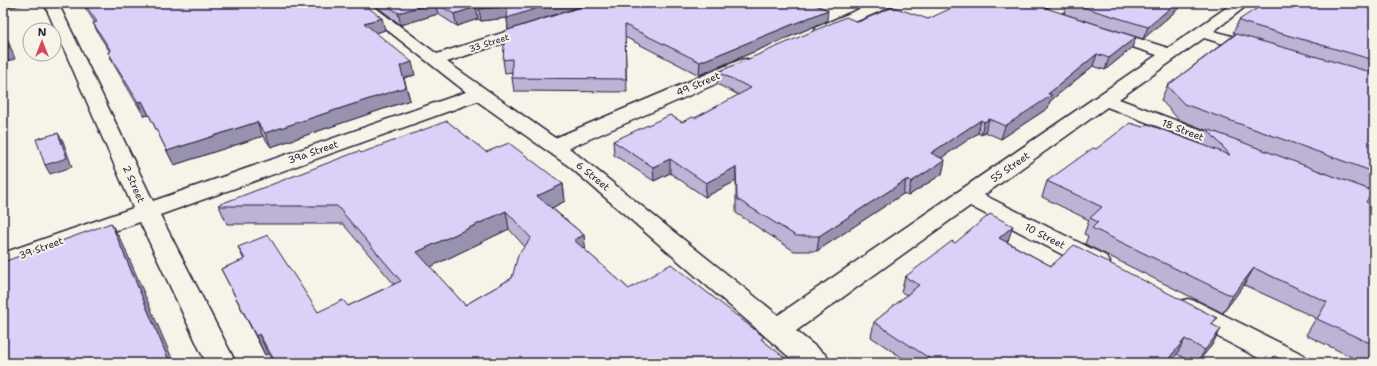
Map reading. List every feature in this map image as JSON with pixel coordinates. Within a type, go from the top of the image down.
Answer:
[{"type":"street","name":"2 Street","points":[[51,3],[146,211],[221,363]]},
{"type":"street","name":"6 Street","points":[[360,3],[479,94],[554,146],[816,363]]},
{"type":"street","points":[[807,37],[887,3]]},
{"type":"street","points":[[1069,3],[1040,12],[1069,21]]},
{"type":"street","name":"55 Street","points":[[777,330],[1243,3]]},
{"type":"street","name":"33 Street","points":[[435,60],[545,24]]},
{"type":"street","points":[[1091,28],[1170,54]]},
{"type":"street","points":[[1202,32],[1269,52]]},
{"type":"street","name":"49 Street","points":[[554,146],[764,56]]},
{"type":"street","name":"39a Street","points":[[146,211],[479,94]]},
{"type":"street","name":"18 Street","points":[[1105,100],[1247,154]]},
{"type":"street","points":[[1322,182],[1374,202]]},
{"type":"street","name":"10 Street","points":[[968,196],[1117,272]]},
{"type":"street","name":"39 Street","points":[[3,262],[146,211]]},
{"type":"street","points":[[1166,298],[1294,363]]},
{"type":"building","points":[[84,3],[362,3],[382,18],[364,23],[412,62],[400,66],[406,87],[265,133],[257,122],[167,151],[142,101],[138,102],[108,52],[111,51],[93,23],[97,22]]},
{"type":"building","points":[[384,3],[433,3],[398,13]]},
{"type":"building","points":[[436,3],[553,3],[507,18],[508,6],[479,9],[476,7],[454,14]]},
{"type":"building","points":[[594,3],[811,3],[828,10],[700,62],[625,25],[626,79],[512,78],[512,59],[503,60],[505,31]]},
{"type":"building","points":[[974,3],[1030,3],[1136,37],[1109,58],[1097,54],[1048,94],[1052,95],[1005,126],[989,119],[984,122],[981,120],[931,153],[945,160],[911,182],[906,180],[819,236],[796,236],[737,199],[736,167],[706,183],[670,159],[653,167],[613,141],[670,115],[682,122],[693,117],[695,118],[751,88],[718,72],[846,17],[858,22],[893,7],[928,19],[956,6],[962,8]]},
{"type":"building","points":[[1069,3],[1176,3],[1148,27]]},
{"type":"building","points":[[1265,3],[1374,3],[1374,60],[1239,20]]},
{"type":"building","points":[[3,32],[9,48],[3,50]]},
{"type":"building","points":[[1236,34],[1374,73],[1374,172],[1184,104],[1167,86]]},
{"type":"building","points":[[447,121],[486,152],[509,143],[563,184],[537,196],[584,235],[574,240],[629,289],[671,264],[764,337],[761,339],[789,361],[786,363],[276,363],[259,334],[256,336],[221,269],[245,259],[238,247],[268,235],[318,312],[343,300],[348,306],[401,281],[337,206],[218,205],[359,151],[361,153]],"holes":[[[506,211],[531,238],[518,255],[512,278],[465,305],[417,252]]]},
{"type":"building","points":[[1130,123],[1143,127],[1147,124],[1230,155],[1207,129],[1373,191],[1366,202],[1374,205],[1374,345],[1317,319],[1327,302],[1254,268],[1232,296],[1092,228],[1098,222],[1090,218],[1102,207],[1047,181],[1093,148],[1096,149]]},
{"type":"building","points":[[58,133],[67,158],[45,165],[36,139]]},
{"type":"building","points":[[990,214],[1013,226],[999,238],[1051,266],[1074,245],[1217,318],[1211,324],[1221,329],[1205,350],[1185,339],[1165,363],[935,363],[874,322],[919,285],[905,277],[952,241],[955,243]]},
{"type":"building","points":[[111,223],[170,363],[3,363],[3,262]]},
{"type":"building","points":[[1274,356],[1289,363],[1270,363]]}]
